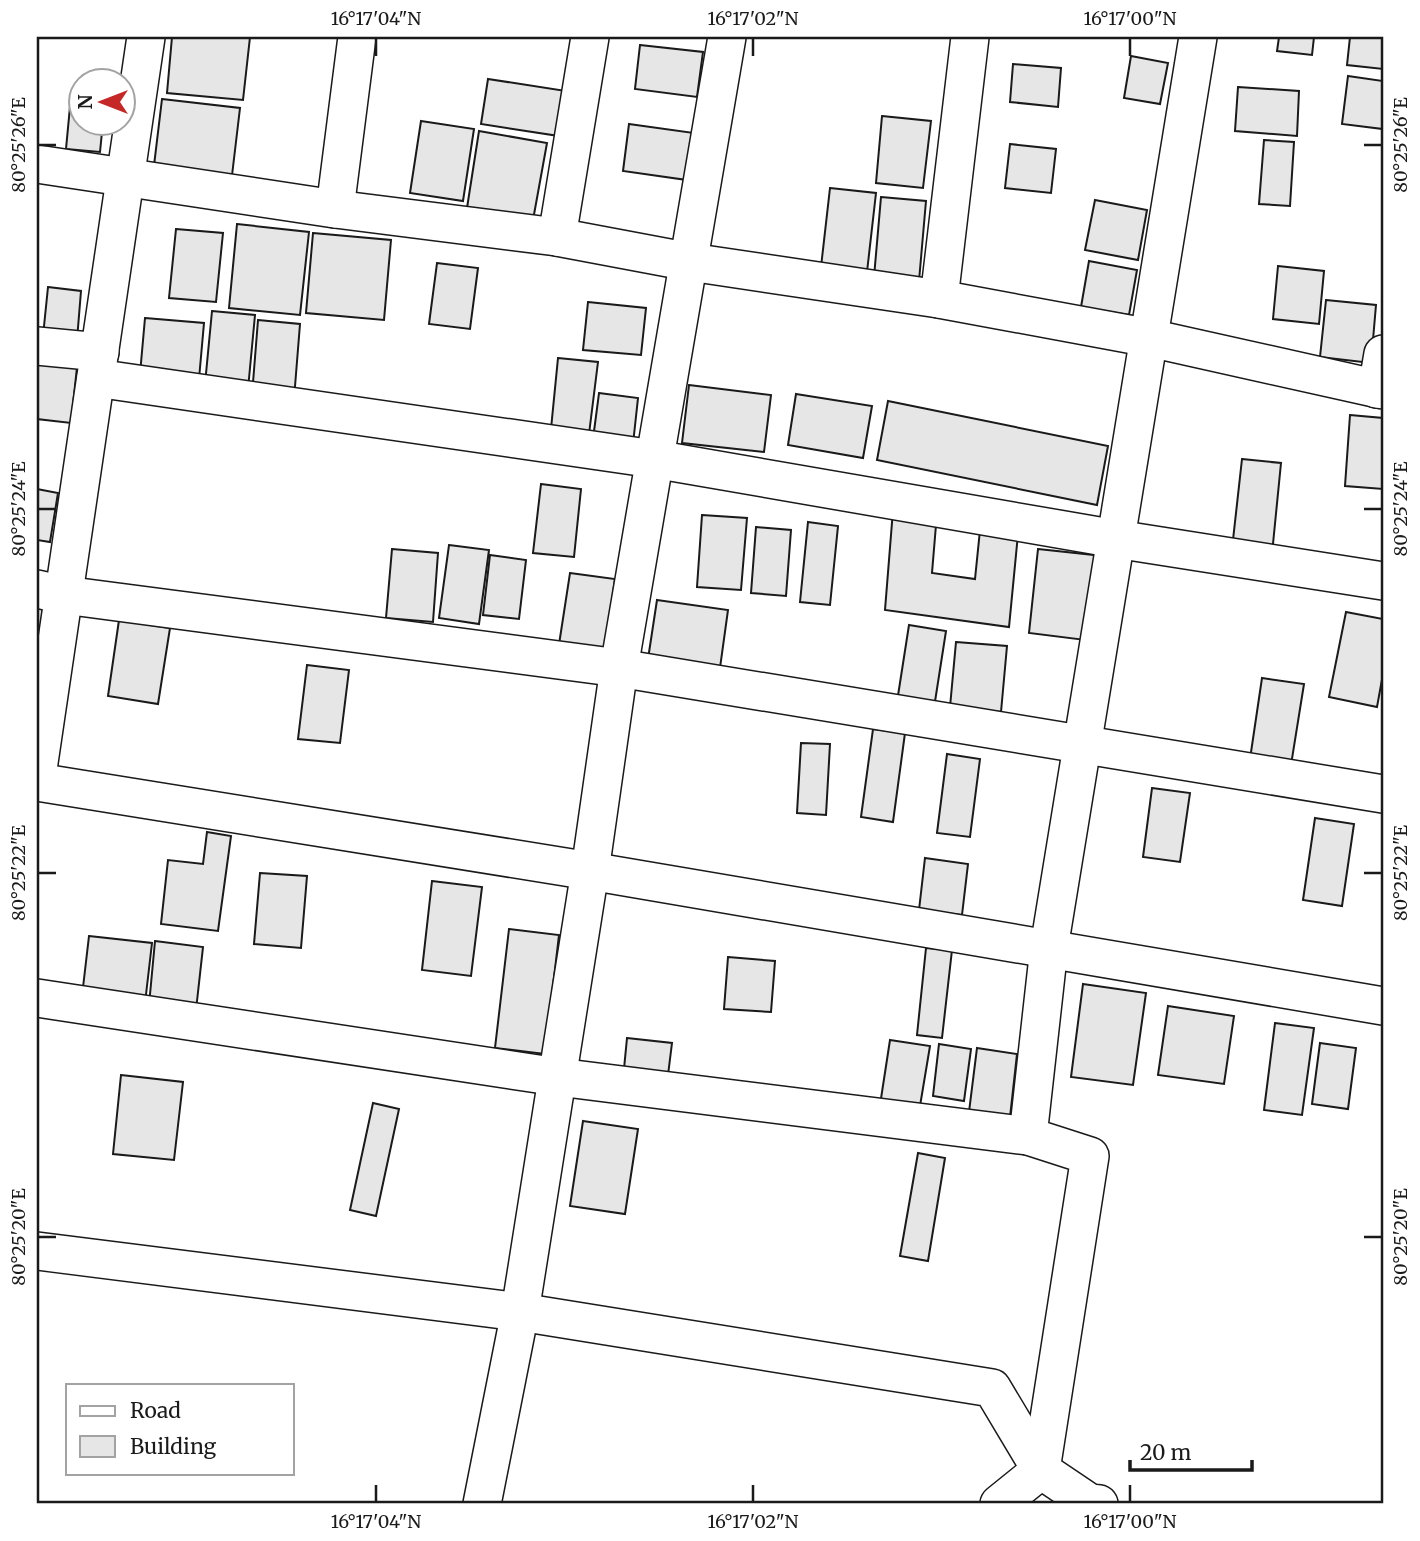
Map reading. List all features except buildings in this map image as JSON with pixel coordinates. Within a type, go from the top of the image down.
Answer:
[{"type":"street","points":[[37,776],[50,592],[98,365],[146,37]]},
{"type":"street","points":[[335,209],[357,37]]},
{"type":"street","points":[[558,237],[590,37]]},
{"type":"street","points":[[482,1504],[520,1312],[590,871],[618,668],[727,37]]},
{"type":"street","points":[[939,299],[970,37]]},
{"type":"street","points":[[1028,1136],[1049,948],[1198,37]]},
{"type":"street","points":[[37,164],[335,209],[558,237],[690,262],[939,299],[1381,377]]},
{"type":"street","points":[[37,346],[98,365],[1116,539],[1383,581]]},
{"type":"street","points":[[50,592],[618,668],[1383,794]]},
{"type":"street","points":[[37,782],[590,871],[1383,1006]]},
{"type":"street","points":[[37,998],[558,1077],[1028,1136],[1090,1157],[1041,1470],[999,1504]]},
{"type":"street","points":[[37,1251],[520,1312],[992,1388],[1041,1470],[1090,1503],[1099,1504]]}]
